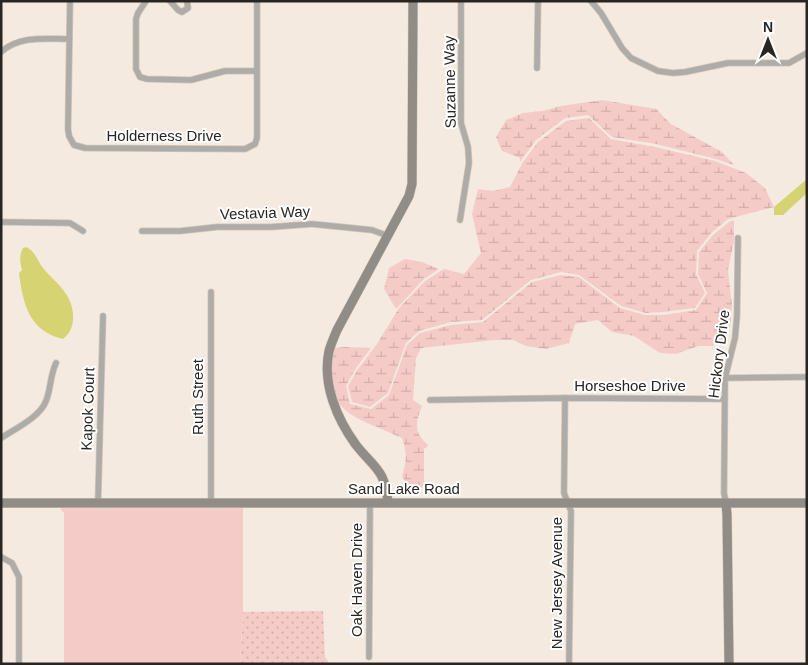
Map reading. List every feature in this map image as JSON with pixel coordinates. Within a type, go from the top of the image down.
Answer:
[{"type":"street","name":"Holderness Drive","points":[[70,1],[69,136],[74,145],[85,148],[245,149],[255,144],[257,138],[257,1]]},
{"type":"street","points":[[146,1],[136,19],[136,69],[140,76],[147,79],[191,80],[225,71],[257,71]]},
{"type":"street","points":[[170,1],[182,12],[188,8],[187,1]]},
{"type":"street","points":[[388,503],[387,486],[384,477],[357,446],[339,416],[331,396],[328,374],[329,352],[337,330],[409,196],[412,184],[413,1]]},
{"type":"street","name":"Suzanne Way","points":[[460,220],[469,163],[469,153],[461,123],[461,1]]},
{"type":"street","points":[[538,1],[538,68]]},
{"type":"street","points":[[592,1],[622,48],[631,58],[658,71],[673,73],[728,64],[789,62],[807,53]]},
{"type":"street","points":[[1,52],[14,44],[27,40],[70,39]]},
{"type":"street","points":[[1,222],[70,223],[83,231]]},
{"type":"street","name":"Vestavia Way","points":[[142,231],[180,231],[217,227],[271,227],[312,224],[372,230],[388,236]]},
{"type":"street","name":"Hickory Drive","points":[[726,503],[724,493],[725,378],[735,338],[738,316],[738,238]]},
{"type":"street","name":"Ruth Street","points":[[210,502],[211,292]]},
{"type":"street","name":"Kapok Court","points":[[98,502],[103,316]]},
{"type":"street","points":[[1,438],[34,417],[46,402],[51,372],[56,363]]},
{"type":"street","points":[[725,378],[807,377]]},
{"type":"street","name":"Horseshoe Drive","points":[[430,400],[565,398],[725,399]]},
{"type":"street","name":"Horseshoe Drive","points":[[565,398],[564,493],[568,503]]},
{"type":"street","name":"Sand Lake Road","points":[[1,503],[807,503]]},
{"type":"street","name":"Oak Haven Drive","points":[[368,657],[370,503]]},
{"type":"street","name":"New Jersey Avenue","points":[[568,503],[571,511],[569,664]]},
{"type":"street","points":[[726,503],[729,664]]},
{"type":"street","points":[[1,557],[12,562],[19,577],[19,664]]},
{"type":"green space","points":[[602,100],[656,109],[671,124],[722,152],[734,165],[656,144],[612,137],[588,115],[565,118],[536,140],[520,162],[520,158],[502,151],[496,137],[506,120],[523,113]]},
{"type":"green space","points":[[589,118],[611,139],[715,161],[746,173],[765,188],[774,207],[728,219],[711,233],[697,251],[696,274],[705,293],[695,308],[646,313],[621,306],[579,275],[561,272],[531,280],[482,320],[451,322],[419,331],[406,343],[388,393],[370,407],[352,402],[348,386],[399,308],[425,281],[444,269],[464,274],[481,253],[472,214],[478,189],[493,191],[510,187],[523,162],[538,142],[566,121]]},
{"type":"green space","points":[[734,220],[734,240],[728,271],[732,305],[730,326],[723,340],[712,346],[698,346],[676,354],[660,353],[634,336],[612,332],[598,320],[575,324],[569,343],[546,349],[526,346],[513,340],[495,340],[421,348],[416,358],[413,400],[422,406],[418,417],[417,429],[428,446],[424,449],[424,485],[417,491],[408,487],[402,476],[406,457],[402,438],[355,417],[344,409],[336,399],[332,387],[331,370],[334,348],[371,348],[356,368],[346,386],[350,404],[371,409],[389,395],[407,345],[420,333],[451,325],[483,322],[532,282],[561,275],[579,277],[620,308],[645,315],[663,315],[696,310],[707,293],[698,274],[699,252],[713,235]]},
{"type":"green space","points":[[405,259],[422,262],[439,269],[424,279],[396,309],[384,289],[389,268]]},
{"type":"green space","points":[[243,505],[243,612],[240,664],[64,664],[64,513],[61,510],[61,506]]},
{"type":"green space","points":[[323,611],[325,657],[330,664],[240,664],[243,612]]},
{"type":"shaded area","points":[[807,179],[807,193],[783,215],[774,215],[774,207]]},
{"type":"shaded area","points":[[26,247],[34,253],[43,268],[61,287],[69,299],[73,318],[71,330],[63,339],[42,330],[30,315],[23,295],[19,273],[22,270],[21,254],[23,248]]}]
